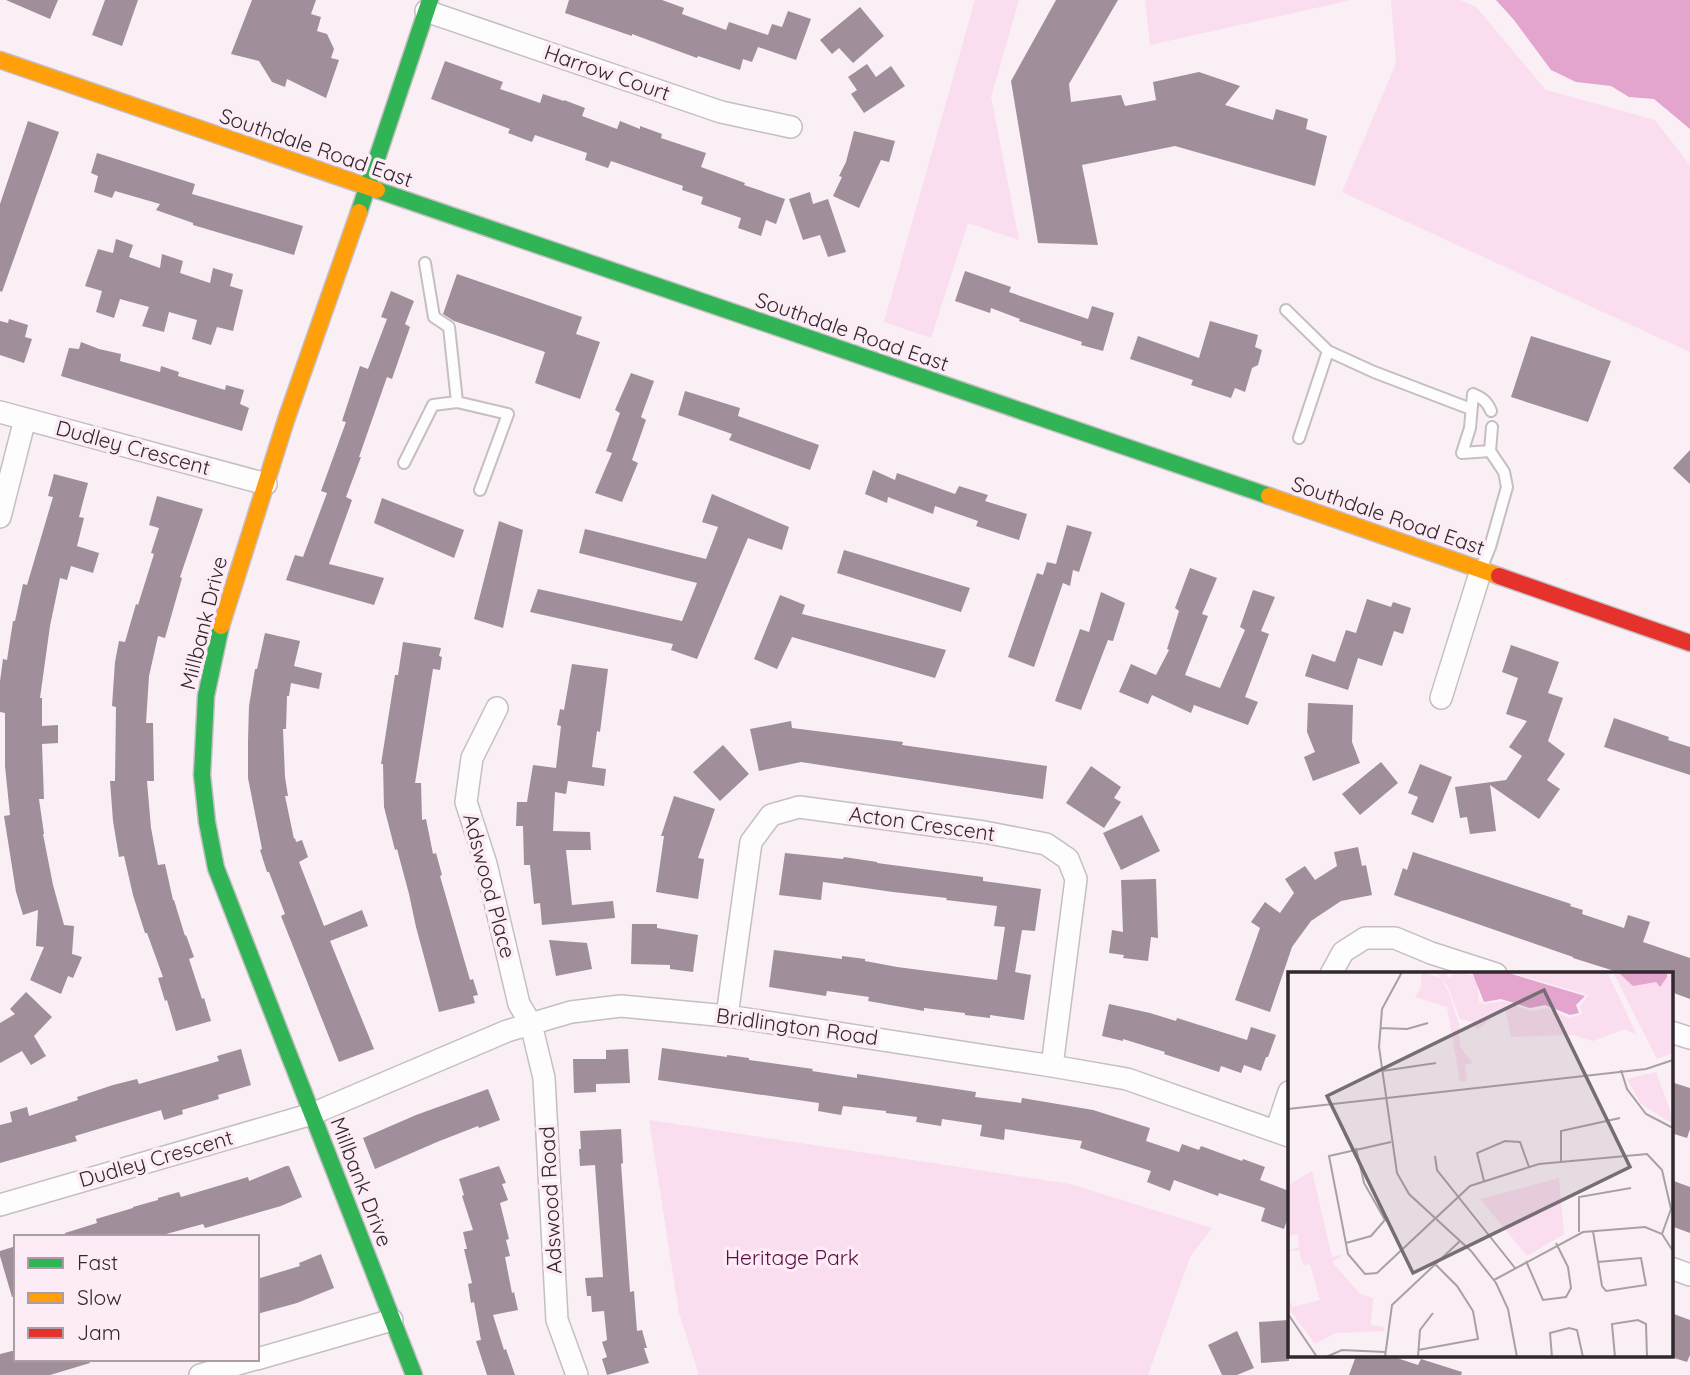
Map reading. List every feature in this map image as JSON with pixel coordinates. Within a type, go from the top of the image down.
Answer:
[{"type":"main road","name":"Millbank Drive","points":[[414,1375],[216,868],[202,775],[206,696],[223,615],[428,6]]},
{"type":"main road","name":"Southdale Road East","points":[[0,60],[1690,643]]},
{"type":"street","name":"Harrow Court","points":[[428,6],[721,113],[790,127]]},
{"type":"street","name":"Dudley Crescent","points":[[0,412],[265,484]]},
{"type":"street","points":[[0,517],[25,419]]},
{"type":"street","points":[[1441,698],[1481,570]]},
{"type":"street","name":"Adswood Place","points":[[497,708],[472,758],[466,802],[486,864],[519,1004],[531,1024]]},
{"type":"street","name":"Acton Crescent","points":[[727,1016],[751,842],[771,815],[799,807],[984,832],[1046,844],[1068,859],[1076,879],[1052,1066]]},
{"type":"street","points":[[1332,972],[1343,952],[1365,938],[1395,938],[1490,972]]},
{"type":"street","name":"Bridlington Road","points":[[312,1114],[507,1031],[571,1013],[621,1006],[727,1016],[1127,1079],[1283,1133]]},
{"type":"street","name":"Adswood Road","points":[[531,1024],[544,1078],[558,1320],[577,1375]]},
{"type":"street","points":[[1672,1031],[1690,1038]]},
{"type":"street","points":[[1283,1133],[1288,1099]]},
{"type":"street","name":"Dudley Crescent","points":[[0,1205],[312,1114]]},
{"type":"street","points":[[1672,1268],[1690,1275]]},
{"type":"street","points":[[259,1358],[392,1320]]},
{"type":"street","points":[[200,1375],[249,1361]]},
{"type":"lane","points":[[425,263],[434,317],[449,327],[457,402]]},
{"type":"lane","points":[[1286,310],[1328,351],[1374,372],[1471,409]]},
{"type":"lane","points":[[1298,438],[1328,351]]},
{"type":"lane","points":[[1490,451],[1462,453],[1470,428],[1473,394],[1483,398],[1491,411]]},
{"type":"lane","points":[[404,463],[433,405],[457,402],[508,414],[480,490]]},
{"type":"lane","points":[[1481,570],[1507,487],[1504,472],[1490,451],[1492,427]]},
{"type":"green space","points":[[975,0],[1019,0],[991,97],[1019,240],[968,223],[931,338],[884,322]]},
{"type":"green space","points":[[1145,0],[1351,0],[1150,45]]},
{"type":"green space","points":[[1391,0],[1460,0],[1476,7],[1546,90],[1655,120],[1690,165],[1690,352],[1342,192],[1396,63]]},
{"type":"green space","name":"Heritage Park","points":[[649,1120],[1070,1184],[1212,1228],[1190,1257],[1148,1375],[699,1375],[679,1313]]},
{"type":"shaded area","points":[[1496,0],[1690,0],[1690,129],[1654,99],[1629,97],[1611,86],[1576,82],[1551,70]]},
{"type":"building","points":[[6,0],[58,0],[50,19]]},
{"type":"building","points":[[105,0],[138,0],[122,46],[92,35]]},
{"type":"building","points":[[252,0],[316,0],[311,14],[321,17],[317,31],[327,34],[334,49],[331,58],[339,60],[326,98],[287,79],[285,87],[272,82],[259,61],[231,54]]},
{"type":"building","points":[[569,0],[662,0],[684,8],[682,14],[726,30],[729,22],[768,35],[772,24],[782,27],[788,11],[811,19],[796,60],[758,47],[752,62],[743,59],[740,70],[565,13]]},
{"type":"building","points":[[1056,0],[1118,0],[1069,84],[1071,102],[1121,95],[1125,106],[1156,100],[1153,82],[1199,72],[1240,86],[1225,105],[1273,120],[1276,109],[1308,119],[1306,129],[1327,136],[1315,186],[1175,146],[1082,165],[1098,245],[1038,243],[1011,81]]},
{"type":"building","points":[[860,7],[884,36],[853,63],[839,48],[832,54],[820,40]]},
{"type":"building","points":[[445,61],[503,82],[500,89],[540,103],[543,94],[564,100],[585,108],[582,116],[617,129],[620,121],[640,129],[640,126],[662,134],[661,138],[706,153],[701,167],[785,199],[776,224],[766,220],[761,236],[738,228],[741,218],[701,204],[703,197],[682,190],[683,186],[611,161],[608,168],[585,160],[587,153],[535,135],[532,142],[508,133],[510,129],[431,99]]},
{"type":"building","points":[[867,64],[876,77],[891,66],[905,86],[864,113],[851,94],[857,90],[848,77]]},
{"type":"building","points":[[28,121],[59,132],[2,292],[0,204]]},
{"type":"building","points":[[854,131],[895,141],[889,162],[881,160],[859,208],[833,196],[842,177],[839,176],[846,162]]},
{"type":"building","points":[[97,153],[195,184],[192,194],[303,226],[294,255],[193,225],[156,210],[160,204],[115,191],[112,198],[94,192],[98,176],[91,173]]},
{"type":"building","points":[[810,192],[813,204],[828,199],[846,252],[828,257],[820,235],[803,240],[789,199]]},
{"type":"building","points":[[116,239],[133,245],[129,257],[160,268],[162,254],[183,261],[180,273],[210,283],[213,268],[233,274],[230,286],[243,290],[233,331],[217,327],[211,345],[192,339],[197,320],[169,312],[164,332],[142,326],[149,307],[120,299],[114,318],[96,312],[102,291],[85,286],[98,249],[113,253]]},
{"type":"building","points":[[965,271],[1011,287],[1009,292],[1088,319],[1092,306],[1114,313],[1103,351],[1081,345],[1082,342],[1019,321],[1020,319],[991,308],[990,313],[955,301]]},
{"type":"building","points":[[457,274],[582,317],[576,334],[600,342],[580,399],[535,383],[545,352],[454,321],[443,314]]},
{"type":"building","points":[[391,291],[414,301],[405,324],[410,327],[392,379],[387,377],[359,457],[346,497],[352,500],[329,564],[384,578],[374,605],[286,580],[295,555],[303,557],[327,493],[321,491],[346,422],[342,421],[360,366],[368,369],[387,319],[381,317]]},
{"type":"building","points":[[9,319],[28,325],[25,337],[32,339],[24,363],[0,355],[0,321],[8,323]]},
{"type":"building","points":[[1210,321],[1258,335],[1255,347],[1262,350],[1258,365],[1252,368],[1245,392],[1235,388],[1231,398],[1191,385],[1193,380],[1130,359],[1138,336],[1199,358]]},
{"type":"building","points":[[1531,336],[1611,361],[1588,422],[1511,397]]},
{"type":"building","points":[[81,342],[121,354],[120,361],[160,372],[161,366],[179,372],[178,376],[225,390],[226,385],[244,390],[240,404],[249,408],[242,431],[61,376],[69,348],[79,349]]},
{"type":"building","points":[[631,373],[654,381],[641,417],[646,420],[632,460],[638,463],[622,502],[595,493],[612,453],[606,451],[620,413],[615,410]]},
{"type":"building","points":[[685,391],[740,408],[738,416],[819,445],[810,470],[729,440],[732,434],[678,415]]},
{"type":"building","points":[[1690,450],[1690,484],[1673,468]]},
{"type":"building","points":[[873,470],[895,480],[897,473],[955,494],[959,486],[988,495],[985,501],[1027,514],[1019,540],[976,526],[978,521],[935,506],[933,514],[888,497],[887,503],[865,494]]},
{"type":"building","points":[[54,474],[88,483],[79,517],[84,518],[77,546],[99,553],[93,573],[71,566],[67,580],[60,578],[40,698],[42,726],[58,725],[58,743],[42,744],[44,799],[39,799],[43,834],[64,925],[74,926],[72,954],[82,957],[73,978],[68,976],[61,994],[30,980],[44,947],[36,946],[38,910],[23,915],[16,892],[4,816],[10,815],[5,766],[5,713],[0,712],[3,659],[7,660],[13,621],[23,584],[27,585],[53,497],[48,496]]},
{"type":"building","points":[[712,494],[789,527],[782,550],[748,538],[697,659],[671,650],[673,644],[530,612],[538,589],[682,621],[697,583],[579,553],[585,529],[706,559],[718,527],[702,522]]},
{"type":"building","points":[[157,496],[203,509],[180,577],[182,578],[165,638],[158,636],[149,676],[146,723],[153,723],[154,781],[147,781],[151,828],[158,865],[165,864],[173,900],[194,957],[189,959],[211,1021],[176,1031],[158,978],[163,977],[145,933],[124,856],[119,857],[110,781],[115,781],[116,707],[112,706],[115,662],[119,641],[125,642],[154,554],[151,553],[159,528],[149,525]]},
{"type":"building","points":[[382,498],[464,530],[454,558],[374,523]]},
{"type":"building","points":[[499,521],[523,530],[503,628],[474,619]]},
{"type":"building","points":[[1067,525],[1092,532],[1079,572],[1073,570],[1070,586],[1063,583],[1034,667],[1008,657],[1037,573],[1043,575],[1047,562],[1056,564]]},
{"type":"building","points":[[844,550],[970,588],[961,612],[837,573]]},
{"type":"building","points":[[1190,568],[1217,578],[1202,614],[1208,616],[1185,675],[1220,688],[1245,630],[1240,627],[1253,590],[1275,597],[1261,631],[1269,634],[1245,697],[1258,702],[1248,725],[1194,705],[1191,713],[1152,695],[1148,704],[1119,692],[1131,664],[1156,675],[1169,650],[1167,649],[1179,611],[1175,608]]},
{"type":"building","points":[[1101,592],[1125,603],[1113,641],[1108,640],[1081,710],[1055,701],[1080,629],[1089,632]]},
{"type":"building","points":[[780,595],[805,605],[802,614],[946,650],[935,678],[792,637],[777,669],[754,659]]},
{"type":"building","points":[[1367,599],[1391,607],[1393,602],[1411,608],[1403,634],[1394,631],[1382,666],[1358,658],[1348,690],[1305,676],[1312,654],[1335,662],[1346,630],[1356,633]]},
{"type":"building","points":[[265,633],[300,641],[294,666],[322,673],[319,689],[291,683],[287,696],[286,729],[283,729],[288,796],[285,796],[294,839],[296,842],[302,840],[308,857],[299,862],[324,926],[362,910],[368,926],[330,941],[374,1049],[339,1062],[281,916],[285,914],[260,850],[262,849],[248,778],[248,741],[249,706]]},
{"type":"building","points":[[403,642],[441,648],[440,670],[433,669],[415,783],[421,783],[422,820],[426,819],[433,854],[436,853],[470,980],[473,979],[478,995],[473,996],[475,1003],[439,1012],[384,807],[381,764]]},
{"type":"building","points":[[1511,645],[1559,662],[1548,693],[1563,698],[1548,741],[1565,754],[1547,780],[1560,789],[1539,819],[1490,785],[1496,831],[1470,834],[1467,817],[1460,818],[1455,787],[1506,780],[1522,756],[1509,747],[1527,721],[1506,714],[1518,678],[1502,672]]},
{"type":"building","points":[[572,664],[608,669],[600,732],[597,731],[592,767],[606,769],[604,786],[568,781],[566,794],[555,792],[553,831],[590,832],[591,850],[566,850],[572,905],[613,901],[615,918],[542,925],[540,903],[534,904],[530,865],[524,865],[523,826],[516,826],[517,802],[527,802],[533,765],[556,768],[561,726],[557,725],[560,709],[564,710]]},
{"type":"building","points":[[1308,703],[1353,705],[1352,742],[1360,763],[1313,781],[1304,757],[1315,752],[1307,732]]},
{"type":"building","points":[[1614,718],[1690,747],[1690,775],[1604,747]]},
{"type":"building","points":[[791,721],[792,728],[903,742],[902,745],[1047,766],[1043,799],[801,762],[759,771],[750,729]]},
{"type":"building","points":[[723,745],[749,774],[720,801],[693,772]]},
{"type":"building","points":[[1381,762],[1398,783],[1360,815],[1342,794]]},
{"type":"building","points":[[1420,764],[1452,777],[1433,823],[1411,814],[1418,797],[1408,793]]},
{"type":"building","points":[[1091,766],[1121,787],[1114,798],[1121,802],[1104,828],[1066,803]]},
{"type":"building","points":[[674,796],[715,809],[698,858],[704,859],[698,899],[656,892],[664,836],[661,836]]},
{"type":"building","points":[[1142,815],[1160,851],[1121,870],[1103,833]]},
{"type":"building","points":[[1358,847],[1362,866],[1366,865],[1372,895],[1341,901],[1311,921],[1292,947],[1270,1012],[1235,1000],[1260,928],[1251,922],[1265,902],[1280,913],[1294,893],[1285,879],[1305,866],[1315,880],[1337,866],[1334,852]]},
{"type":"building","points":[[1413,852],[1571,904],[1570,906],[1583,910],[1582,914],[1624,928],[1628,915],[1650,922],[1643,942],[1690,958],[1690,999],[1672,992],[1672,972],[1618,972],[1394,895],[1403,868],[1407,870]]},
{"type":"building","points":[[785,853],[844,857],[983,877],[983,881],[1041,889],[1035,931],[1022,930],[1015,972],[1031,975],[1024,1020],[924,1008],[924,1011],[868,1001],[869,997],[827,991],[826,996],[769,987],[774,950],[842,959],[842,956],[865,959],[897,967],[997,980],[1005,927],[994,926],[997,906],[946,900],[947,898],[823,882],[821,900],[779,895]]},
{"type":"building","points":[[1156,879],[1158,938],[1151,937],[1148,961],[1109,953],[1112,930],[1123,932],[1121,880]]},
{"type":"building","points":[[632,924],[657,924],[657,928],[698,935],[693,972],[670,969],[670,965],[631,964]]},
{"type":"building","points":[[549,940],[587,943],[592,969],[556,976]]},
{"type":"building","points":[[26,992],[52,1017],[34,1036],[46,1056],[31,1065],[22,1051],[0,1063],[0,1023],[15,1014],[10,1009]]},
{"type":"building","points":[[1109,1004],[1176,1021],[1177,1018],[1247,1040],[1251,1027],[1276,1035],[1261,1071],[1244,1065],[1241,1073],[1221,1066],[1219,1072],[1123,1039],[1102,1036]]},
{"type":"building","points":[[662,1048],[749,1058],[857,1078],[857,1074],[976,1092],[975,1097],[1021,1103],[1022,1098],[1093,1110],[1150,1128],[1146,1141],[1179,1152],[1182,1144],[1199,1150],[1201,1146],[1265,1167],[1260,1180],[1288,1191],[1288,1217],[1284,1229],[1261,1221],[1265,1208],[1219,1193],[1218,1196],[1174,1180],[1170,1191],[1147,1182],[1151,1171],[1080,1148],[1082,1141],[1005,1129],[1004,1140],[980,1136],[982,1125],[942,1119],[941,1126],[916,1122],[917,1117],[843,1106],[841,1115],[818,1111],[819,1103],[658,1080]]},
{"type":"building","points":[[241,1049],[251,1085],[218,1095],[219,1099],[182,1110],[183,1114],[164,1120],[161,1110],[75,1136],[77,1141],[0,1163],[0,1125],[12,1122],[10,1112],[27,1107],[29,1116],[113,1085],[137,1079],[139,1084],[219,1061],[217,1056]]},
{"type":"building","points":[[628,1049],[630,1083],[596,1084],[596,1092],[574,1093],[573,1059],[606,1059],[606,1050]]},
{"type":"building","points":[[1672,1082],[1690,1088],[1690,1129],[1687,1138],[1672,1133]]},
{"type":"building","points":[[488,1089],[500,1120],[437,1142],[375,1169],[363,1138]]},
{"type":"building","points":[[621,1129],[630,1292],[634,1291],[637,1331],[642,1330],[649,1363],[607,1375],[602,1359],[607,1357],[602,1342],[607,1340],[604,1311],[592,1312],[591,1296],[587,1296],[585,1278],[603,1277],[595,1165],[580,1166],[580,1131]]},
{"type":"building","points":[[289,1166],[302,1197],[281,1206],[205,1228],[203,1224],[162,1235],[65,1235],[97,1223],[96,1219],[158,1198],[179,1192],[181,1197],[248,1177],[249,1181]]},
{"type":"building","points":[[499,1166],[506,1183],[502,1184],[508,1200],[500,1203],[509,1239],[506,1240],[510,1256],[505,1257],[518,1310],[493,1315],[515,1375],[487,1375],[476,1341],[481,1340],[474,1302],[471,1303],[468,1284],[472,1283],[464,1249],[467,1249],[463,1232],[473,1230],[459,1179]]},
{"type":"building","points":[[1672,1180],[1690,1187],[1690,1233],[1672,1226]]},
{"type":"building","points":[[14,1247],[14,1296],[12,1297],[0,1251]]},
{"type":"building","points":[[321,1254],[334,1288],[297,1303],[259,1313],[259,1278],[300,1266],[299,1263]]},
{"type":"building","points":[[1672,1313],[1690,1320],[1690,1355],[1687,1362],[1672,1357]]},
{"type":"building","points":[[1288,1320],[1289,1361],[1261,1363],[1259,1322]]},
{"type":"building","points":[[1237,1331],[1254,1368],[1237,1375],[1222,1375],[1208,1345]]},
{"type":"building","points":[[14,1350],[14,1361],[90,1363],[50,1375],[0,1375],[0,1354]]},
{"type":"building","points":[[1355,1358],[1397,1358],[1418,1365],[1421,1359],[1462,1372],[1461,1375],[1349,1375]]},
{"type":"traffic: fast","points":[[359,212],[430,0]]},
{"type":"traffic: fast","points":[[377,190],[1269,496]]},
{"type":"traffic: fast","points":[[221,626],[206,696],[202,775],[216,868],[414,1375]]},
{"type":"traffic: slow","points":[[0,60],[377,190]]},
{"type":"traffic: slow","points":[[221,626],[286,420],[359,212]]},
{"type":"traffic: slow","points":[[1269,496],[1499,576]]},
{"type":"traffic: jam","points":[[1499,576],[1690,643]]}]
